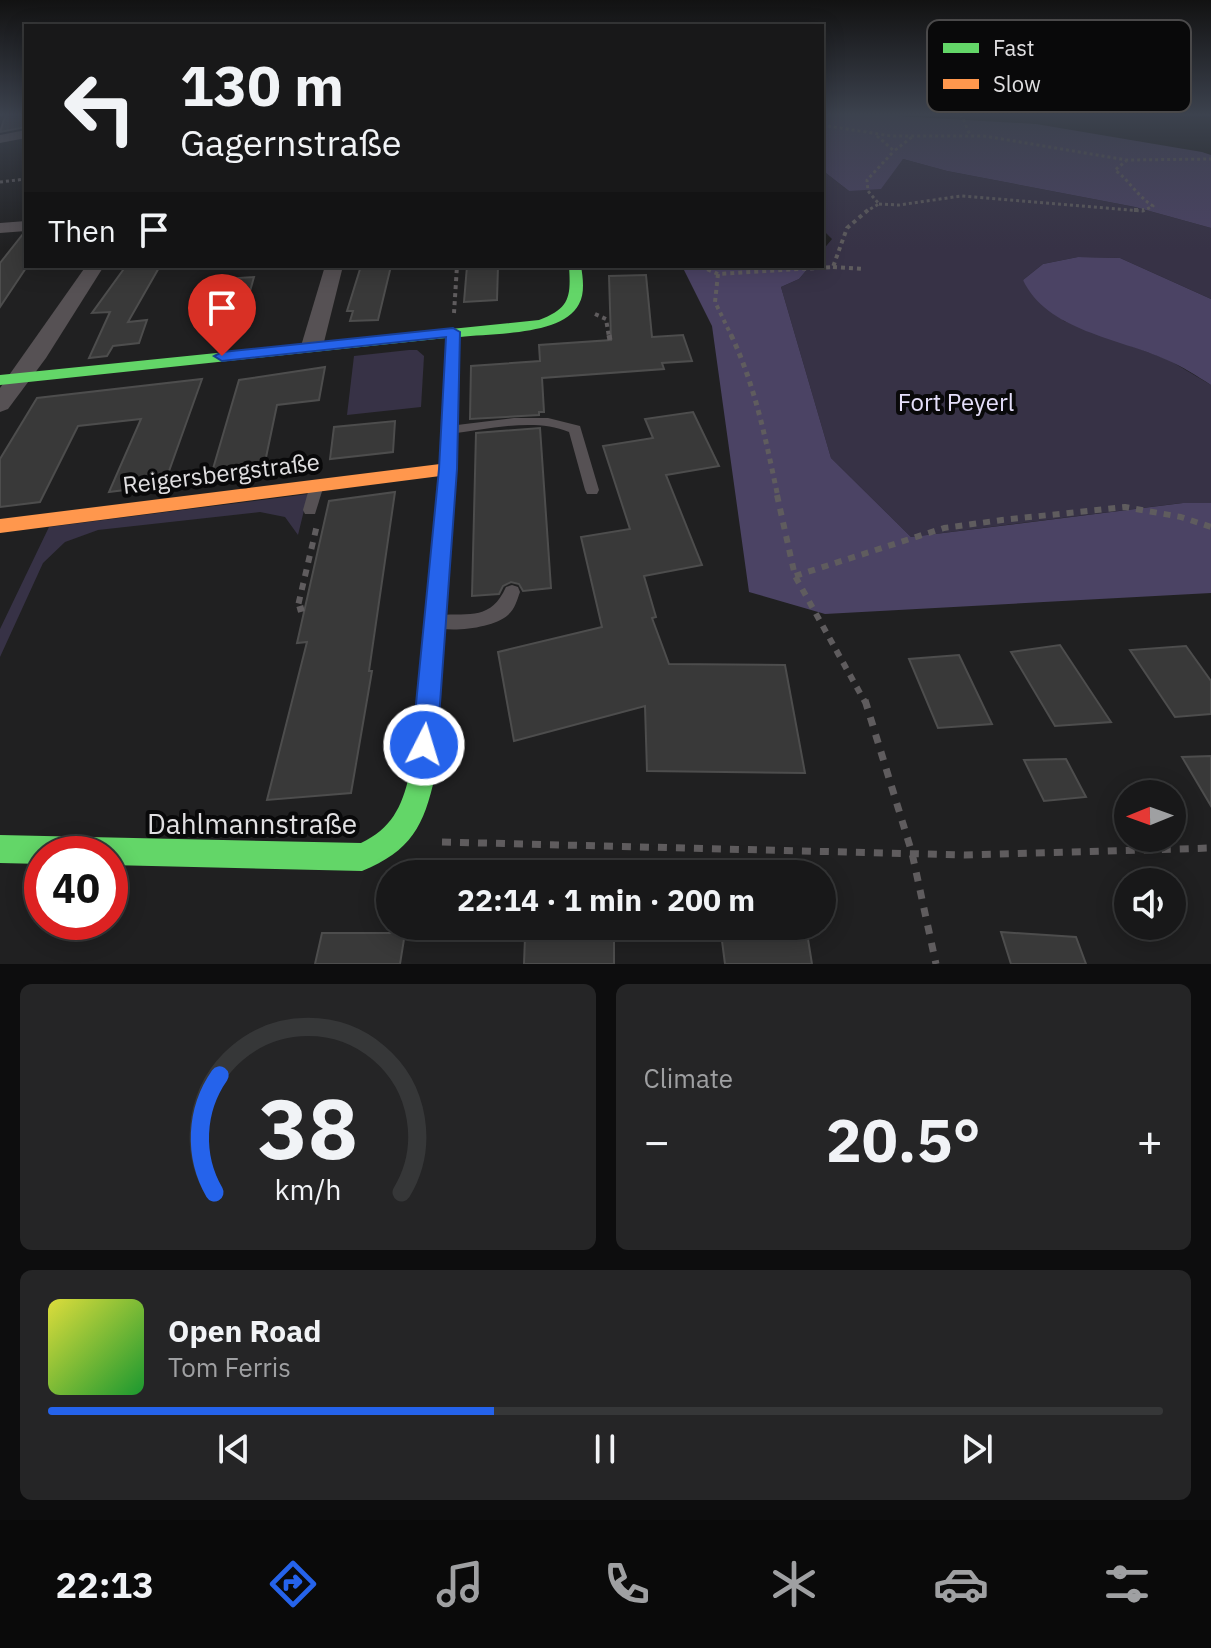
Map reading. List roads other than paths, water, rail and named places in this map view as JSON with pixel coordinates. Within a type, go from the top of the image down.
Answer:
[{"type":"street","points":[[0,228],[24,226]]},
{"type":"street","points":[[0,404],[10,379],[93,268]]},
{"type":"street","points":[[312,346],[333,268]]},
{"type":"street","points":[[10,379],[541,324],[570,312],[579,294],[575,268]]},
{"type":"street","points":[[434,622],[448,469],[453,332]]},
{"type":"street","name":"Reigersbergstraße","points":[[0,526],[448,469]]},
{"type":"street","name":"Dahlmannstraße","points":[[0,849],[362,857],[387,848],[402,833],[416,805],[422,776],[434,622]]},
{"type":"lane","points":[[449,430],[539,422],[565,423],[575,429],[592,490]]},
{"type":"lane","points":[[313,517],[317,485]]},
{"type":"lane","points":[[434,622],[495,617],[505,610],[512,592]]},
{"type":"park label","name":"Fort Peyerl","points":[[956,402]]}]
